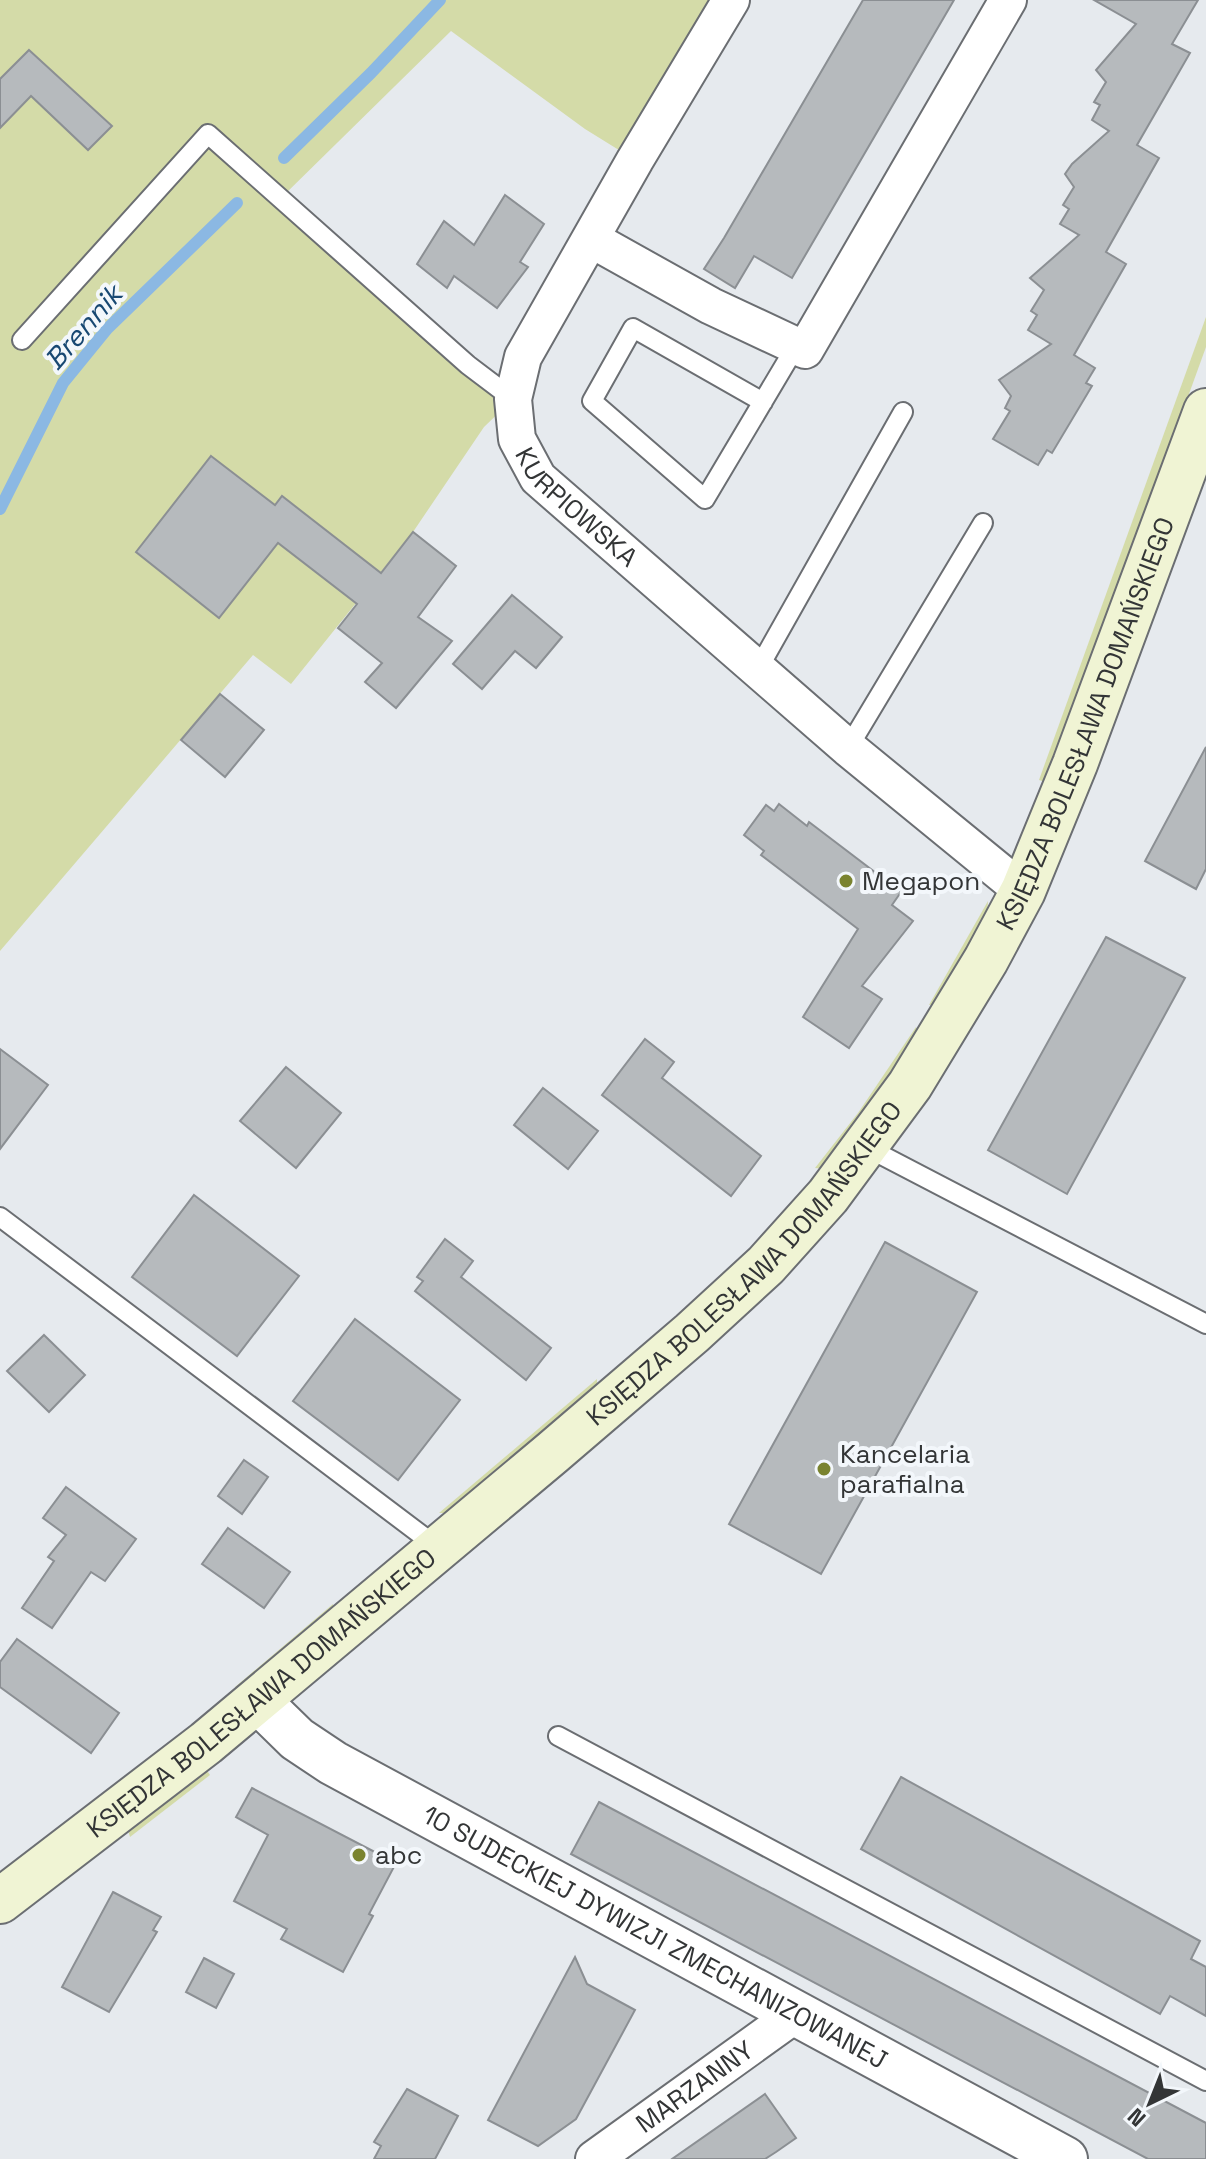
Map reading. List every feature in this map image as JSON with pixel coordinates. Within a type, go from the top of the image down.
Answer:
[{"type":"main road","name":"KSIĘDZA BOLESŁAWA DOMAŃSKIEGO","points":[[0,1901],[258,1701],[440,1549],[692,1333],[766,1265],[820,1206],[910,1085],[948,1025],[1023,891],[1081,749],[1206,411]]},
{"type":"street","name":"KURPIOWSKA","points":[[731,0],[635,160],[523,357],[513,399],[517,439],[538,478],[848,748],[1023,891]]},
{"type":"street","points":[[591,239],[711,306],[805,350],[1008,0]]},
{"type":"street","name":"10 SUDECKIEJ DYWIZJI ZMECHANIZOWANEJ","points":[[258,1701],[297,1739],[333,1763],[1065,2159]]},
{"type":"street","name":"MARZANNY","points":[[594,2159],[797,2013]]},
{"type":"lane","points":[[22,340],[208,134],[468,365],[513,399]]},
{"type":"lane","points":[[763,402],[633,328],[592,401],[705,499],[763,402],[796,346]]},
{"type":"lane","points":[[758,669],[903,412]]},
{"type":"lane","points":[[848,748],[983,523]]},
{"type":"lane","points":[[866,1147],[1206,1324]]},
{"type":"lane","points":[[0,1217],[440,1549]]},
{"type":"lane","points":[[558,1736],[1206,2081]]},
{"type":"green space","points":[[0,0],[731,0],[635,160],[585,129],[451,31],[281,198],[513,399],[484,427],[413,532],[291,684],[253,655],[0,951]]},
{"type":"green space","points":[[1206,317],[1206,347],[1048,783],[1039,780]]},
{"type":"green space","points":[[988,901],[987,915],[939,1004],[929,1005]]},
{"type":"green space","points":[[916,1027],[919,1036],[826,1169],[815,1168],[858,1113]]},
{"type":"green space","points":[[597,1379],[597,1388],[452,1513],[439,1513]]},
{"type":"green space","points":[[333,1604],[333,1612],[239,1691],[235,1687]]},
{"type":"green space","points":[[206,1769],[210,1775],[130,1837],[128,1830]]},
{"type":"building","points":[[863,0],[954,0],[792,278],[754,256],[735,288],[704,269]]},
{"type":"building","points":[[1094,0],[1198,0],[1172,44],[1190,53],[1137,145],[1159,158],[1106,252],[1126,264],[1074,355],[1095,368],[1086,383],[1092,386],[1052,453],[1047,450],[1038,465],[993,439],[1010,411],[1005,408],[1011,396],[999,380],[1051,344],[1028,330],[1037,315],[1031,311],[1044,290],[1030,278],[1079,235],[1060,224],[1069,209],[1063,205],[1074,187],[1065,174],[1109,131],[1092,120],[1100,105],[1094,102],[1106,82],[1096,70],[1136,24]]},
{"type":"building","points":[[29,50],[112,126],[88,150],[31,96],[0,128],[0,79]]},
{"type":"building","points":[[505,195],[544,224],[520,262],[528,267],[497,308],[454,276],[447,288],[417,264],[444,221],[474,245]]},
{"type":"building","points":[[211,456],[275,505],[282,496],[381,573],[413,532],[456,566],[418,617],[452,641],[396,708],[365,682],[382,663],[338,628],[357,604],[278,543],[219,618],[136,552]]},
{"type":"building","points":[[512,595],[562,637],[536,668],[515,651],[482,689],[453,664]]},
{"type":"building","points":[[220,694],[264,730],[225,777],[181,740]]},
{"type":"building","points":[[1206,747],[1206,869],[1196,889],[1145,861]]},
{"type":"building","points":[[779,804],[807,826],[809,822],[901,892],[892,905],[913,921],[862,986],[882,999],[849,1048],[803,1017],[858,929],[761,855],[764,851],[744,835],[766,805],[774,811]]},
{"type":"building","points":[[1106,937],[1185,978],[1067,1194],[988,1150]]},
{"type":"building","points":[[645,1039],[674,1062],[662,1078],[761,1156],[731,1196],[602,1095]]},
{"type":"building","points":[[0,1049],[48,1085],[0,1149]]},
{"type":"building","points":[[286,1067],[341,1113],[296,1168],[240,1121]]},
{"type":"building","points":[[543,1088],[598,1131],[568,1169],[514,1125]]},
{"type":"building","points":[[194,1195],[299,1276],[237,1356],[132,1277]]},
{"type":"building","points":[[445,1239],[473,1261],[461,1277],[551,1348],[526,1380],[415,1291],[423,1281],[417,1277]]},
{"type":"building","points":[[885,1242],[977,1292],[821,1574],[729,1524]]},
{"type":"building","points":[[355,1319],[460,1400],[398,1480],[293,1401]]},
{"type":"building","points":[[44,1335],[85,1375],[49,1412],[7,1371]]},
{"type":"building","points":[[244,1460],[268,1477],[242,1514],[218,1496]]},
{"type":"building","points":[[66,1487],[136,1539],[105,1581],[91,1572],[52,1628],[22,1608],[54,1561],[48,1557],[66,1535],[43,1518]]},
{"type":"building","points":[[228,1528],[290,1572],[264,1608],[202,1564]]},
{"type":"building","points":[[17,1639],[119,1713],[91,1753],[0,1687],[0,1662]]},
{"type":"building","points":[[901,1777],[1200,1941],[1191,1959],[1206,1967],[1206,2016],[1170,1996],[1160,2014],[861,1849]]},
{"type":"building","points":[[252,1788],[396,1863],[369,1914],[373,1916],[343,1972],[281,1939],[287,1929],[234,1901],[268,1835],[236,1817]]},
{"type":"building","points":[[599,1802],[1206,2123],[1206,2159],[1148,2159],[571,1854]]},
{"type":"building","points":[[113,1892],[161,1917],[153,1930],[157,1932],[109,2012],[62,1987]]},
{"type":"building","points":[[575,1957],[587,1984],[635,2010],[576,2119],[538,2146],[488,2120]]},
{"type":"building","points":[[204,1958],[234,1974],[216,2008],[186,1992]]},
{"type":"building","points":[[407,2089],[458,2116],[435,2159],[374,2159],[381,2146],[374,2142]]},
{"type":"building","points":[[765,2094],[796,2138],[776,2152],[765,2159],[672,2159]]},
{"type":"waterway","name":"Brennik","points":[[284,158],[440,0]]},
{"type":"waterway","name":"Brennik","points":[[0,509],[63,383],[107,329],[237,203]]},
{"type":"place","name":"Megapon","points":[[846,881]]},
{"type":"place","name":"Kancelaria parafialna","points":[[824,1469]]},
{"type":"place","name":"abc","points":[[359,1855]]}]
